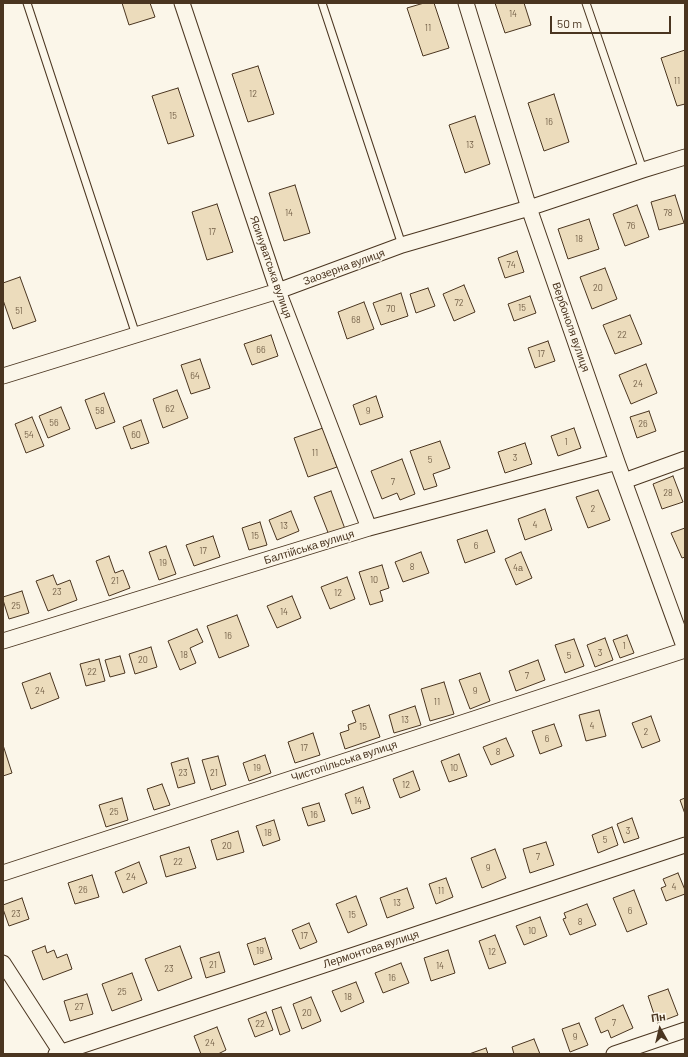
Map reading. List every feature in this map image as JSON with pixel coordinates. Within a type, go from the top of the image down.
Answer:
[{"type":"street","name":"Ясинуватська вулиця","points":[[182,3],[278,291],[369,528]]},
{"type":"street","name":"Вербоноля вулиця","points":[[466,3],[529,208],[617,462],[685,649]]},
{"type":"street","name":"Заозерна вулиця","points":[[3,376],[278,291],[402,245],[529,208],[685,157]]},
{"type":"street","points":[[624,480],[685,459]]},
{"type":"street","name":"Балтійська вулиця","points":[[3,641],[369,528],[617,462]]},
{"type":"street","name":"Чистопільська вулиця","points":[[3,873],[685,649]]},
{"type":"street","name":"Лермонтова вулиця","points":[[60,1054],[685,844]]},
{"type":"street","points":[[3,963],[60,1054]]},
{"type":"street","points":[[614,1054],[685,1030]]},
{"type":"lane","points":[[27,3],[136,334]]},
{"type":"lane","points":[[322,3],[402,245]]},
{"type":"lane","points":[[586,3],[643,170]]},
{"type":"building","points":[[122,3],[150,3],[155,17],[129,25]]},
{"type":"building","points":[[424,3],[434,3],[449,48],[423,56],[407,8]]},
{"type":"building","points":[[495,3],[524,3],[531,25],[505,33]]},
{"type":"building","points":[[685,50],[685,104],[677,106],[661,58]]},
{"type":"building","points":[[258,66],[274,114],[248,122],[232,74]]},
{"type":"building","points":[[178,88],[194,136],[168,144],[152,96]]},
{"type":"building","points":[[554,94],[569,142],[544,151],[528,103]]},
{"type":"building","points":[[475,116],[490,164],[465,173],[449,125]]},
{"type":"building","points":[[295,185],[310,233],[284,241],[269,193]]},
{"type":"building","points":[[675,195],[684,223],[659,230],[651,202]]},
{"type":"building","points":[[217,204],[233,252],[207,260],[192,212]]},
{"type":"building","points":[[637,205],[649,237],[625,246],[613,214]]},
{"type":"building","points":[[589,219],[599,249],[568,259],[558,229]]},
{"type":"building","points":[[517,251],[524,272],[505,278],[498,258]]},
{"type":"building","points":[[605,268],[617,299],[592,309],[580,277]]},
{"type":"building","points":[[20,277],[36,321],[13,329],[3,300],[3,283]]},
{"type":"building","points":[[464,285],[475,312],[454,321],[443,294]]},
{"type":"building","points":[[428,288],[435,306],[416,313],[410,294]]},
{"type":"building","points":[[401,293],[408,316],[381,325],[373,303]]},
{"type":"building","points":[[530,296],[536,313],[514,321],[508,304]]},
{"type":"building","points":[[364,302],[374,329],[347,339],[338,312]]},
{"type":"building","points":[[630,315],[642,344],[615,354],[603,325]]},
{"type":"building","points":[[271,335],[278,356],[252,365],[244,344]]},
{"type":"building","points":[[548,341],[555,361],[535,368],[528,348]]},
{"type":"building","points":[[200,359],[210,388],[191,394],[181,365]]},
{"type":"building","points":[[646,364],[657,393],[631,404],[619,375]]},
{"type":"building","points":[[177,390],[188,418],[163,428],[153,399]]},
{"type":"building","points":[[104,393],[115,422],[96,429],[85,400]]},
{"type":"building","points":[[376,396],[383,417],[360,425],[353,405]]},
{"type":"building","points":[[61,407],[70,429],[48,438],[39,416]]},
{"type":"building","points":[[649,411],[656,431],[637,438],[630,417]]},
{"type":"building","points":[[32,417],[44,446],[26,453],[15,424]]},
{"type":"building","points":[[141,420],[149,443],[131,449],[123,427]]},
{"type":"building","points":[[323,428],[337,467],[308,477],[294,438]]},
{"type":"building","points":[[574,428],[581,448],[558,456],[551,436]]},
{"type":"building","points":[[440,441],[450,468],[433,474],[437,486],[424,490],[410,451]]},
{"type":"building","points":[[525,443],[532,464],[505,473],[498,452]]},
{"type":"building","points":[[402,459],[415,494],[400,500],[397,493],[382,499],[371,471]]},
{"type":"building","points":[[673,476],[683,502],[662,509],[653,484]]},
{"type":"building","points":[[598,490],[610,520],[588,528],[576,497]]},
{"type":"building","points":[[331,491],[345,529],[329,535],[314,497]]},
{"type":"building","points":[[545,509],[552,530],[525,540],[518,519]]},
{"type":"building","points":[[291,511],[299,531],[277,540],[269,520]]},
{"type":"building","points":[[260,522],[267,545],[249,550],[242,528]]},
{"type":"building","points":[[685,528],[685,557],[682,558],[671,533]]},
{"type":"building","points":[[487,530],[495,552],[465,563],[457,540]]},
{"type":"building","points":[[213,536],[220,557],[194,566],[186,545]]},
{"type":"building","points":[[166,546],[176,574],[159,580],[149,552]]},
{"type":"building","points":[[421,552],[429,573],[403,582],[395,562]]},
{"type":"building","points":[[521,552],[532,578],[516,585],[505,559]]},
{"type":"building","points":[[109,556],[115,573],[123,570],[130,588],[109,596],[96,561]]},
{"type":"building","points":[[382,565],[389,588],[380,591],[383,601],[370,605],[359,572]]},
{"type":"building","points":[[53,575],[57,585],[70,580],[77,600],[48,611],[36,581]]},
{"type":"building","points":[[347,577],[355,599],[330,609],[321,587]]},
{"type":"building","points":[[22,591],[29,613],[9,619],[3,597]]},
{"type":"building","points":[[292,596],[301,618],[277,628],[267,606]]},
{"type":"building","points":[[237,615],[249,646],[219,658],[207,626]]},
{"type":"building","points":[[197,629],[203,642],[190,648],[196,663],[180,670],[168,641]]},
{"type":"building","points":[[627,635],[634,653],[620,658],[613,640]]},
{"type":"building","points":[[605,638],[613,660],[595,667],[587,645]]},
{"type":"building","points":[[574,639],[584,666],[565,673],[555,645]]},
{"type":"building","points":[[151,647],[157,667],[135,674],[129,654]]},
{"type":"building","points":[[120,656],[125,673],[110,677],[105,660]]},
{"type":"building","points":[[99,659],[105,681],[86,686],[80,664]]},
{"type":"building","points":[[538,660],[545,680],[516,691],[509,671]]},
{"type":"building","points":[[50,673],[59,698],[31,709],[22,683]]},
{"type":"building","points":[[480,673],[490,701],[470,709],[459,680]]},
{"type":"building","points":[[444,682],[454,714],[430,721],[421,689]]},
{"type":"building","points":[[369,705],[380,737],[345,749],[340,733],[349,730],[348,725],[356,722],[352,711]]},
{"type":"building","points":[[415,706],[421,725],[394,733],[389,715]]},
{"type":"building","points":[[599,710],[606,736],[586,741],[579,715]]},
{"type":"building","points":[[651,716],[660,741],[642,748],[632,723]]},
{"type":"building","points":[[554,724],[562,746],[540,754],[532,731]]},
{"type":"building","points":[[313,733],[320,755],[295,763],[288,742]]},
{"type":"building","points":[[506,738],[514,756],[491,765],[483,747]]},
{"type":"building","points":[[3,745],[12,773],[3,776]]},
{"type":"building","points":[[459,754],[467,776],[449,782],[441,761]]},
{"type":"building","points":[[265,755],[271,773],[249,781],[243,763]]},
{"type":"building","points":[[218,756],[226,785],[211,790],[202,760]]},
{"type":"building","points":[[188,758],[195,783],[178,788],[171,763]]},
{"type":"building","points":[[413,771],[420,790],[400,798],[393,779]]},
{"type":"building","points":[[162,784],[170,805],[154,810],[147,789]]},
{"type":"building","points":[[363,787],[370,808],[352,814],[345,794]]},
{"type":"building","points":[[122,798],[128,820],[106,827],[99,805]]},
{"type":"building","points":[[685,798],[685,814],[680,800]]},
{"type":"building","points":[[319,803],[325,821],[308,826],[302,808]]},
{"type":"building","points":[[632,818],[639,838],[624,843],[617,824]]},
{"type":"building","points":[[274,820],[280,840],[263,846],[256,826]]},
{"type":"building","points":[[612,827],[618,845],[598,853],[592,835]]},
{"type":"building","points":[[238,831],[244,852],[217,860],[211,840]]},
{"type":"building","points":[[546,842],[554,865],[530,873],[523,849]]},
{"type":"building","points":[[189,847],[196,868],[166,877],[160,856]]},
{"type":"building","points":[[495,849],[506,878],[482,888],[471,858]]},
{"type":"building","points":[[139,862],[147,883],[123,893],[115,872]]},
{"type":"building","points":[[678,873],[685,890],[685,894],[666,901],[661,888],[666,886],[663,879]]},
{"type":"building","points":[[92,875],[99,897],[75,904],[68,883]]},
{"type":"building","points":[[446,878],[453,897],[436,904],[429,884]]},
{"type":"building","points":[[407,888],[414,908],[387,918],[380,898]]},
{"type":"building","points":[[634,890],[647,924],[627,932],[613,898]]},
{"type":"building","points":[[356,896],[367,925],[348,933],[336,904]]},
{"type":"building","points":[[22,898],[29,919],[9,926],[3,905]]},
{"type":"building","points":[[587,904],[596,925],[570,935],[563,919],[566,918],[564,913]]},
{"type":"building","points":[[540,917],[547,936],[524,945],[516,926]]},
{"type":"building","points":[[309,923],[317,942],[300,949],[292,930]]},
{"type":"building","points":[[495,935],[506,963],[489,969],[479,941]]},
{"type":"building","points":[[265,938],[272,959],[254,965],[247,944]]},
{"type":"building","points":[[45,946],[47,953],[54,950],[57,958],[67,954],[72,969],[43,980],[32,951]]},
{"type":"building","points":[[180,946],[192,978],[158,991],[145,959]]},
{"type":"building","points":[[448,950],[455,973],[431,981],[424,958]]},
{"type":"building","points":[[219,952],[225,972],[206,978],[200,958]]},
{"type":"building","points":[[401,963],[409,983],[383,993],[375,973]]},
{"type":"building","points":[[132,973],[142,1000],[112,1011],[102,984]]},
{"type":"building","points":[[356,982],[364,1002],[341,1012],[332,991]]},
{"type":"building","points":[[668,989],[678,1015],[657,1023],[648,996]]},
{"type":"building","points":[[87,994],[93,1014],[70,1021],[64,1001]]},
{"type":"building","points":[[311,997],[321,1021],[302,1029],[293,1004]]},
{"type":"building","points":[[623,1005],[633,1028],[611,1038],[608,1030],[601,1033],[595,1018]]},
{"type":"building","points":[[281,1007],[290,1031],[280,1035],[272,1010]]},
{"type":"building","points":[[266,1012],[273,1030],[255,1037],[248,1019]]},
{"type":"building","points":[[579,1023],[588,1045],[570,1052],[562,1029]]},
{"type":"building","points":[[217,1027],[226,1050],[218,1054],[201,1054],[194,1036]]},
{"type":"building","points":[[534,1039],[540,1054],[514,1054],[512,1047]]},
{"type":"building","points":[[486,1048],[488,1054],[469,1054]]}]
